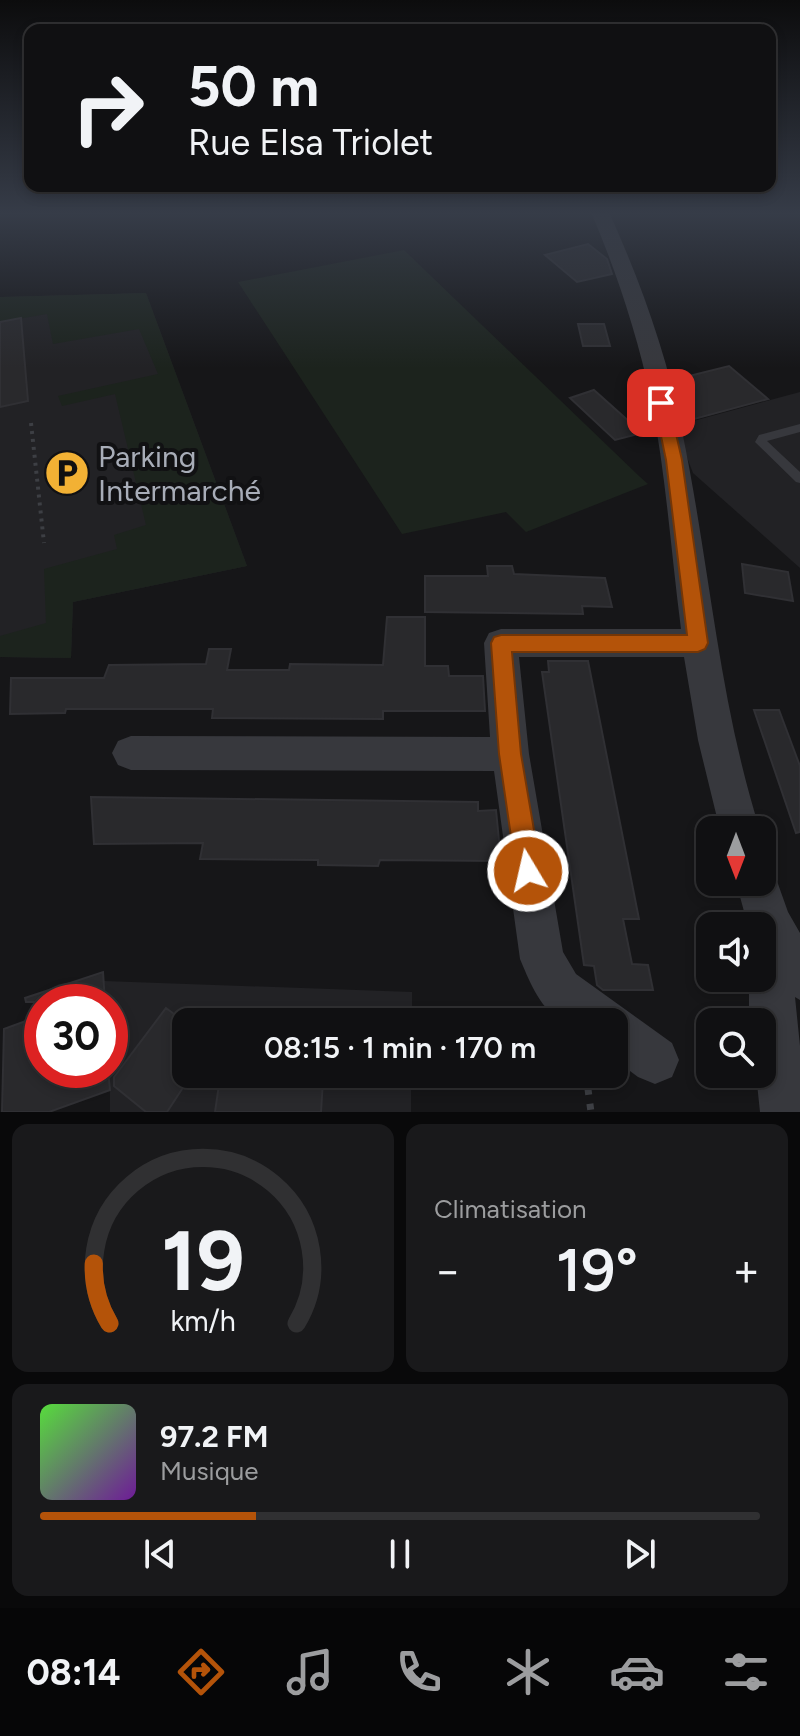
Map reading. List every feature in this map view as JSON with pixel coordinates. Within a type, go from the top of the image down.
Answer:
[{"type":"street","points":[[622,264],[632,288],[674,460],[698,643],[737,816]]},
{"type":"street","points":[[585,1008],[560,990],[542,959],[510,754],[501,643],[698,643]]},
{"type":"street","points":[[131,753],[510,754]]},
{"type":"street","points":[[764,902],[800,977]]},
{"type":"street","points":[[764,902],[772,1015],[785,1112]]},
{"type":"street","points":[[628,1040],[655,1060]]},
{"type":"lane","points":[[800,428],[763,438],[761,442],[800,479]]},
{"type":"path","points":[[31,423],[44,543]]},
{"type":"path","points":[[588,1088],[591,1112]]},
{"type":"shaded area","points":[[332,264],[418,264],[648,484],[526,532],[506,512],[402,534],[238,282]]},
{"type":"shaded area","points":[[146,293],[247,566],[73,602],[71,658],[0,657],[0,297]]},
{"type":"shaded area","points":[[146,293],[247,566],[73,602],[71,658],[0,657],[0,636],[46,623],[44,569],[117,549],[114,535],[146,525],[115,394],[62,406],[58,396],[158,374],[139,329],[53,344],[47,314],[0,322],[0,297]]},
{"type":"shaded area","points":[[800,392],[800,568],[693,473],[675,426]]},
{"type":"shaded area","points":[[104,981],[412,992],[412,1008],[172,1008],[172,1088],[411,1088],[411,1112],[110,1112],[110,1088],[128,1088],[128,984],[104,984]]},
{"type":"building","points":[[556,264],[609,264],[612,274],[577,282]]},
{"type":"building","points":[[21,318],[28,401],[0,407],[0,322]]},
{"type":"building","points":[[578,324],[604,324],[610,346],[583,346]]},
{"type":"building","points":[[729,366],[768,399],[683,422],[673,380]]},
{"type":"building","points":[[594,390],[642,433],[615,440],[570,398]]},
{"type":"building","points":[[742,564],[788,572],[793,601],[745,593]]},
{"type":"building","points":[[487,566],[512,566],[514,574],[605,578],[612,607],[582,606],[583,614],[425,612],[425,576],[488,576]]},
{"type":"building","points":[[387,617],[425,617],[425,666],[448,666],[449,676],[483,676],[485,711],[383,711],[383,719],[212,718],[213,709],[66,709],[65,713],[10,714],[11,678],[104,678],[109,665],[206,664],[209,649],[231,649],[227,670],[289,670],[290,664],[383,665]]},
{"type":"building","points":[[548,661],[588,661],[639,919],[623,919],[632,964],[648,965],[653,990],[603,990],[597,985],[594,966],[584,965],[542,672],[549,672]]},
{"type":"building","points":[[754,710],[779,710],[800,766],[800,832],[796,833]]},
{"type":"building","points":[[91,797],[478,802],[478,811],[496,810],[501,861],[380,860],[378,866],[318,865],[318,860],[200,859],[203,843],[94,844]]},
{"type":"building","points":[[103,972],[104,984],[67,984]]},
{"type":"building","points":[[166,1008],[172,1012],[172,1088],[183,1088],[167,1112],[146,1112],[116,1088],[128,1088],[128,1058]]},
{"type":"building","points":[[24,1022],[24,1088],[110,1090],[49,1112],[2,1112],[4,1029]]},
{"type":"building","points":[[219,1088],[322,1088],[321,1112],[215,1112]]},
{"type":"place","name":"Parking Intermarché","points":[[67,473]]},
{"type":"route","points":[[528,871],[510,754],[501,643],[698,643],[674,460],[661,403]]}]
